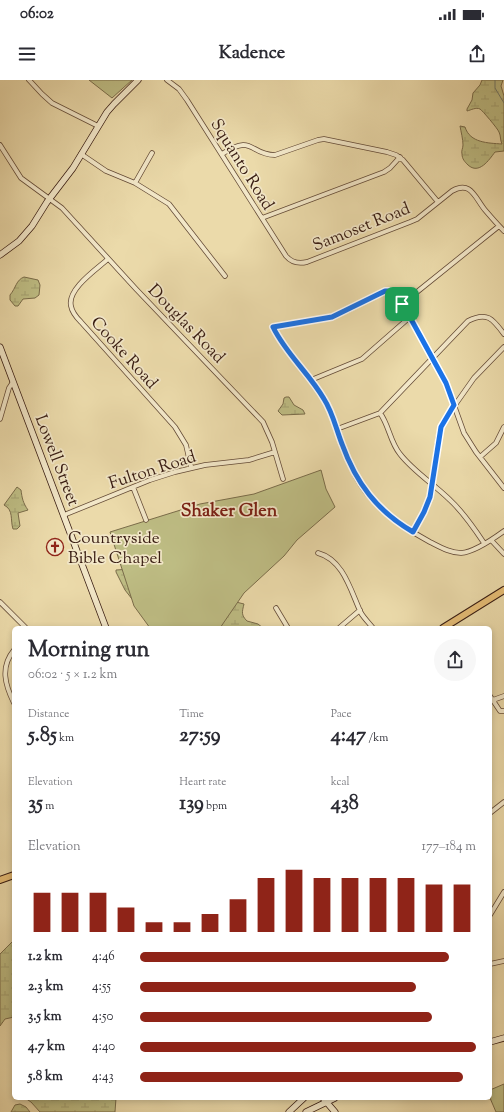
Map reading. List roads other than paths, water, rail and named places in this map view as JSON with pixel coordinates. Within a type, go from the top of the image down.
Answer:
[{"type":"main road","points":[[0,255],[26,234],[73,168],[111,106],[138,80]]},
{"type":"main road","name":"Lowell Street","points":[[0,347],[105,626]]},
{"type":"main road","points":[[446,626],[504,590]]},
{"type":"main road","points":[[0,880],[12,876]]},
{"type":"main road","points":[[492,1041],[504,1038]]},
{"type":"main road","points":[[289,1112],[302,1100]]},
{"type":"main road","points":[[306,1112],[325,1100],[335,1112]]},
{"type":"street","points":[[29,80],[52,103],[98,126]]},
{"type":"street","name":"Squanto Road","points":[[167,80],[185,97],[286,256],[290,261],[295,263]]},
{"type":"street","points":[[222,154],[235,146],[242,144],[269,154],[277,155],[318,140],[327,139],[388,152],[400,157],[438,202]]},
{"type":"street","name":"Douglas Road","points":[[0,145],[21,178],[62,208],[108,259],[262,422],[275,452],[283,479]]},
{"type":"street","points":[[136,183],[152,153]]},
{"type":"street","points":[[81,154],[106,170],[136,183],[172,207],[225,276]]},
{"type":"street","points":[[262,218],[384,172],[400,157]]},
{"type":"street","name":"Samoset Road","points":[[295,263],[307,262],[416,220],[455,189],[467,189],[475,194],[484,209],[504,230]]},
{"type":"street","points":[[402,304],[499,226]]},
{"type":"street","name":"Cooke Road","points":[[108,259],[87,277],[72,293],[70,302],[71,308],[81,322],[175,427],[186,445],[191,467]]},
{"type":"street","points":[[504,488],[464,433],[446,383],[410,317],[395,293],[385,291],[332,317],[273,327],[281,344],[311,380],[328,405],[349,464],[362,486],[382,510],[413,532],[445,550],[455,553],[468,552],[504,531]]},
{"type":"street","points":[[337,429],[380,413],[462,326],[474,318],[484,316],[490,318],[504,334]]},
{"type":"street","points":[[311,380],[362,359],[410,317]]},
{"type":"street","points":[[413,532],[426,507],[432,484],[441,427],[454,405],[474,378],[504,347]]},
{"type":"street","points":[[0,418],[9,388],[13,382]]},
{"type":"street","points":[[380,413],[398,452],[410,465],[460,510],[484,543]]},
{"type":"street","points":[[480,457],[496,443],[504,427]]},
{"type":"street","name":"Fulton Road","points":[[64,515],[133,487],[191,467],[249,460],[275,452]]},
{"type":"street","points":[[133,487],[146,520]]},
{"type":"street","points":[[490,540],[504,554]]},
{"type":"street","points":[[318,553],[337,564],[360,610],[372,626]]},
{"type":"street","points":[[0,602],[24,626]]},
{"type":"street","points":[[276,608],[287,626]]},
{"type":"street","points":[[341,626],[360,610]]},
{"type":"street","points":[[12,653],[6,661],[2,678],[12,699]]},
{"type":"street","points":[[492,698],[504,696]]},
{"type":"street","points":[[492,699],[500,711],[504,711]]},
{"type":"street","points":[[492,811],[504,802]]},
{"type":"street","points":[[492,912],[504,892]]},
{"type":"street","points":[[492,964],[504,961]]},
{"type":"waterway","points":[[495,80],[495,88],[504,103]]},
{"type":"place","name":"Countryside Bible Chapel","points":[[55,547]]},
{"type":"district","name":"Shaker Glen","points":[[229,510]]}]
